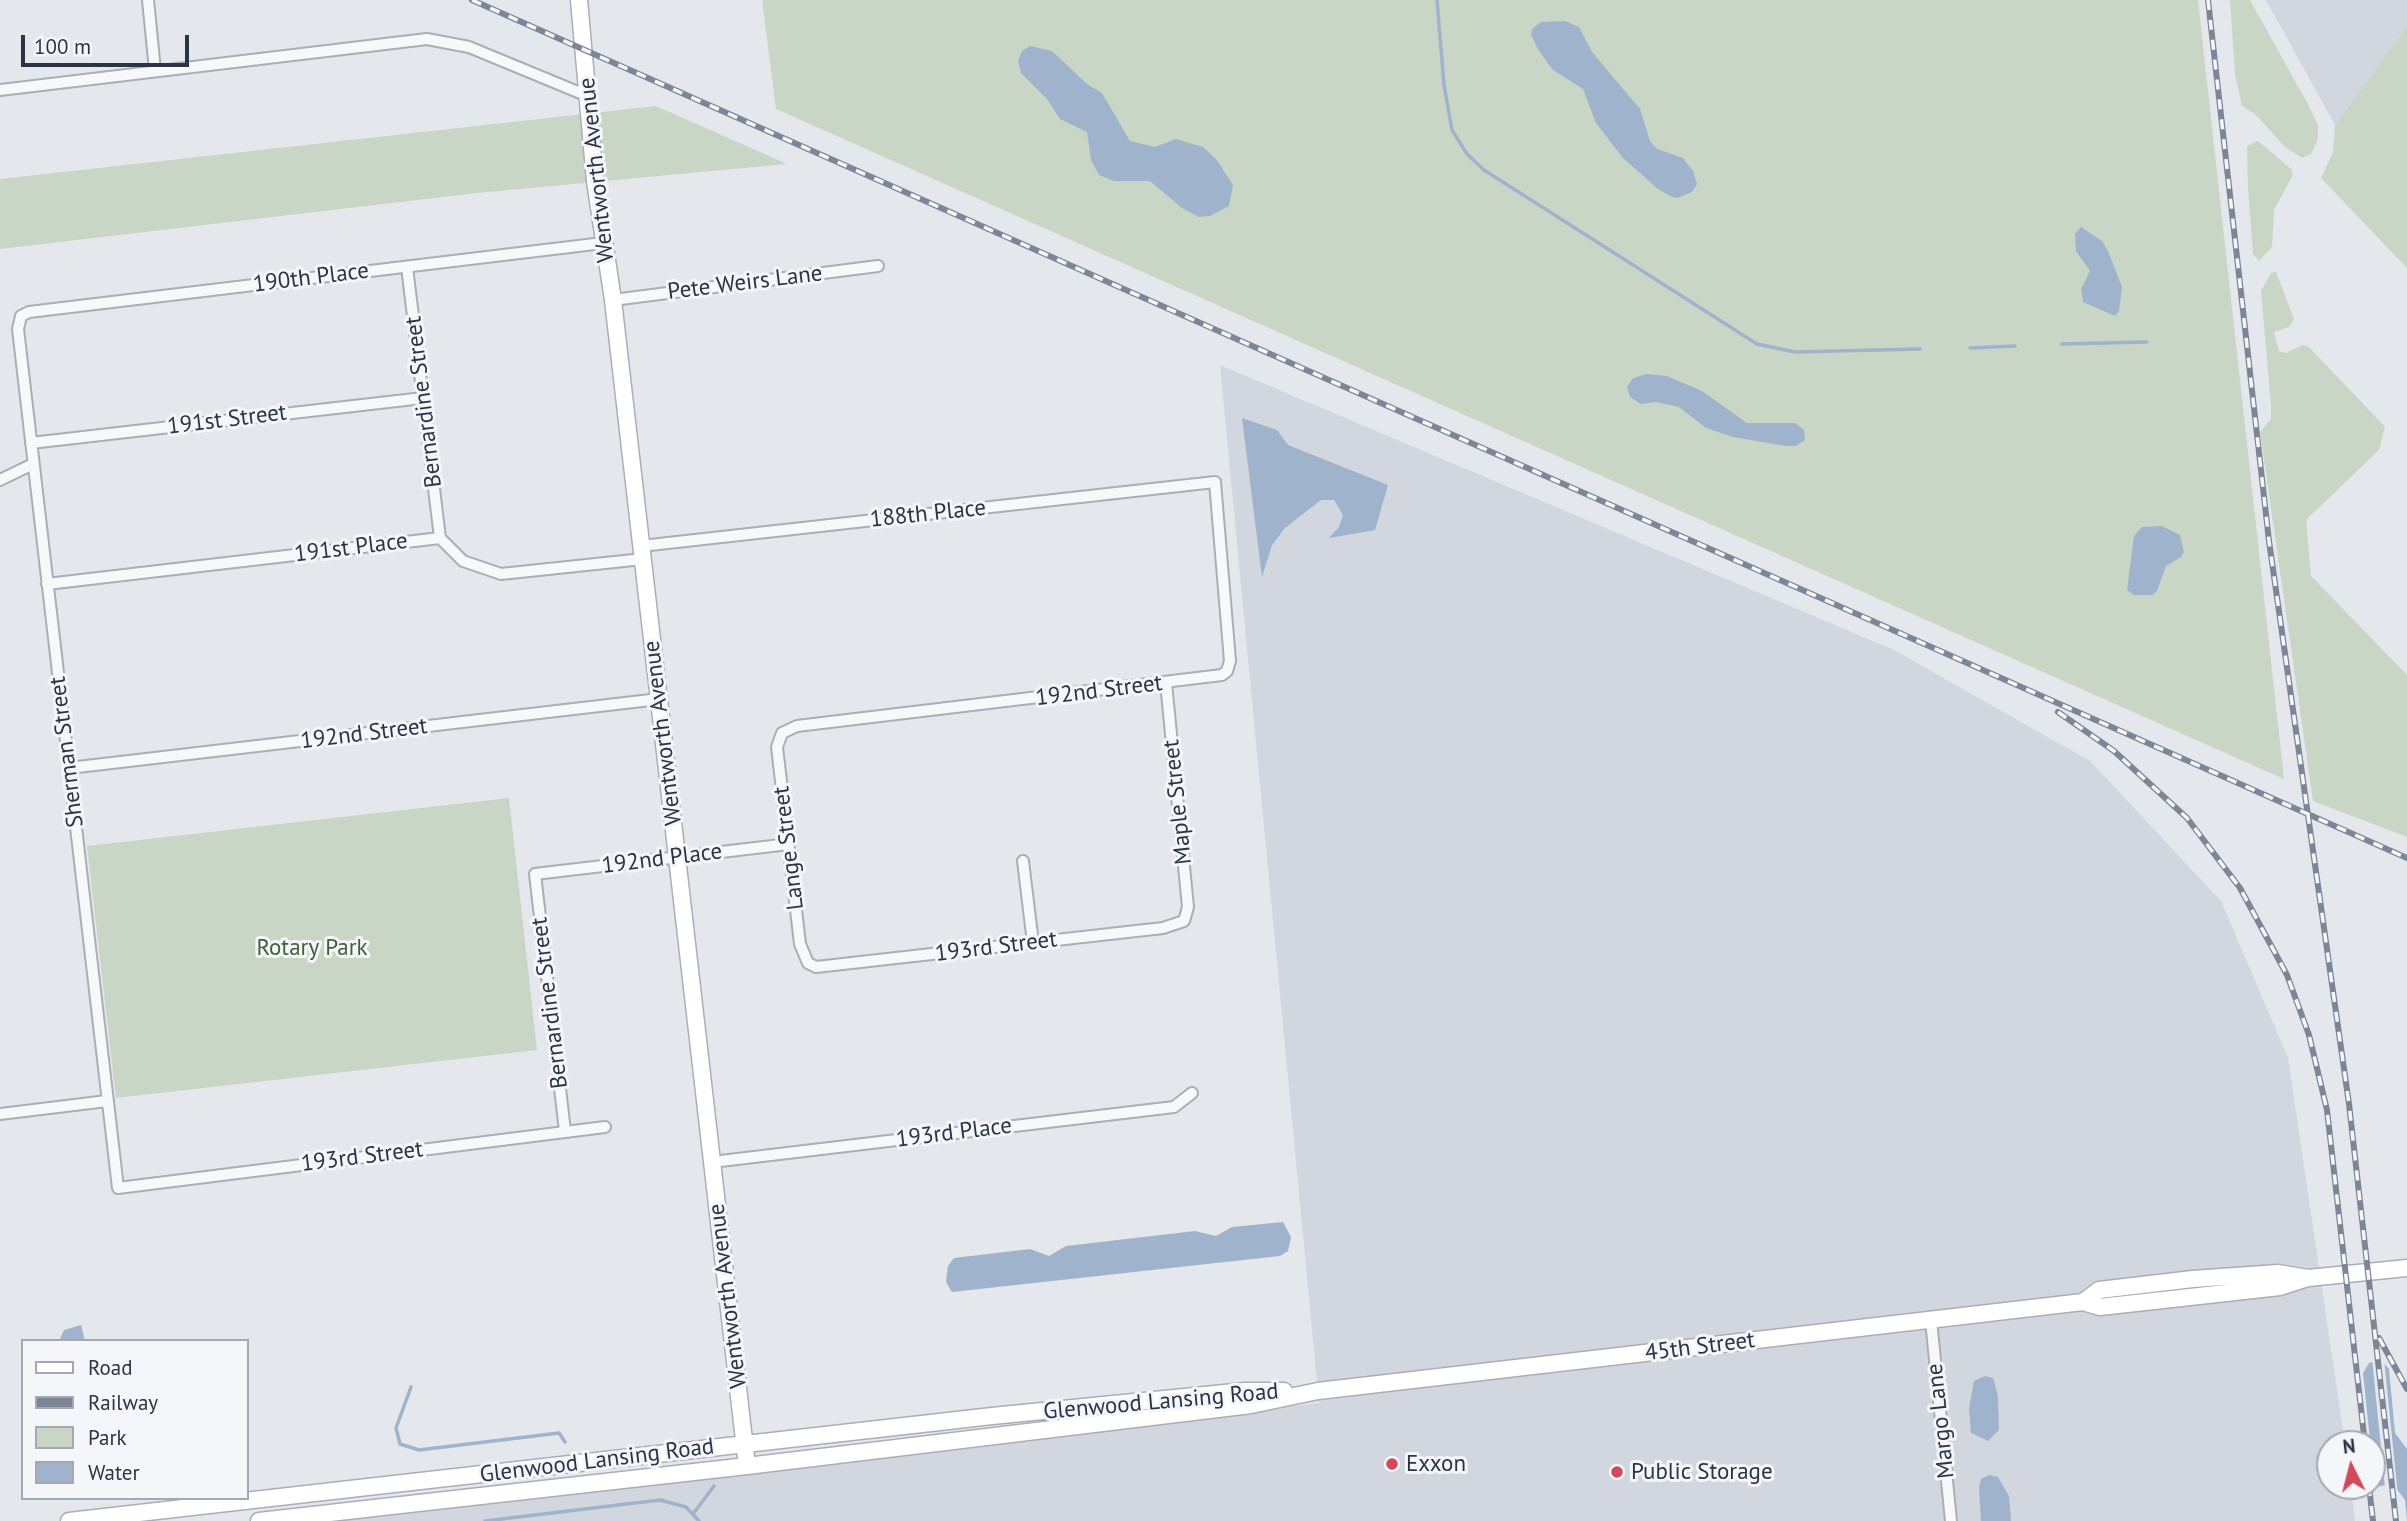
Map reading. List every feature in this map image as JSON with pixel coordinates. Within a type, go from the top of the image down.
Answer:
[{"type":"main road","name":"Wentworth Avenue","points":[[579,0],[603,243],[613,300],[747,1466]]},
{"type":"main road","name":"45th Street","points":[[1318,1391],[2083,1303],[2100,1307],[2257,1290],[2280,1287],[2308,1278],[2407,1268]]},
{"type":"main road","name":"Glenwood Lansing Road","points":[[69,1521],[744,1443],[1245,1391],[1318,1391]]},
{"type":"main road","name":"Glenwood Lansing Road","points":[[259,1521],[1251,1405],[1318,1391]]},
{"type":"street","points":[[148,0],[155,70]]},
{"type":"street","points":[[0,90],[428,39],[469,47],[590,97]]},
{"type":"street","name":"190th Place","points":[[21,316],[29,312],[603,243]]},
{"type":"street","name":"Bernardine Street","points":[[407,267],[440,538]]},
{"type":"street","name":"Pete Weirs Lane","points":[[613,300],[878,267]]},
{"type":"street","name":"Sherman Street","points":[[21,316],[18,334],[118,1188]]},
{"type":"street","name":"191st Street","points":[[31,443],[424,398]]},
{"type":"street","points":[[0,480],[33,464]]},
{"type":"street","name":"188th Place","points":[[642,552],[1215,482]]},
{"type":"street","name":"192nd Street","points":[[782,733],[797,726],[1215,678],[1229,666],[1215,482]]},
{"type":"street","name":"191st Place","points":[[47,584],[440,538],[463,561],[501,574],[642,552]]},
{"type":"street","name":"Maple Street","points":[[1166,683],[1188,907],[1184,921]]},
{"type":"street","name":"192nd Street","points":[[69,768],[659,699]]},
{"type":"street","name":"Lange Street","points":[[782,733],[777,747],[800,944],[808,963]]},
{"type":"street","name":"192nd Place","points":[[535,874],[789,844]]},
{"type":"street","points":[[1023,861],[1033,943]]},
{"type":"street","name":"Bernardine Street","points":[[535,874],[565,1131]]},
{"type":"street","name":"193rd Street","points":[[808,963],[828,966],[1163,928],[1184,921]]},
{"type":"street","name":"193rd Place","points":[[712,1162],[1174,1107],[1192,1093]]},
{"type":"street","points":[[0,1114],[107,1101]]},
{"type":"street","name":"193rd Street","points":[[118,1188],[605,1127]]},
{"type":"street","name":"Margo Lane","points":[[1931,1320],[1951,1521]]},
{"type":"shaded area","points":[[2266,0],[2407,0],[2407,26],[2335,125]]},
{"type":"shaded area","points":[[1220,365],[1894,650],[2090,761],[2221,901],[2288,1058],[2343,1430],[2316,1430],[2316,1500],[2353,1500],[2355,1521],[304,1521],[1319,1403]]},
{"type":"green space","points":[[762,0],[2198,0],[2284,779],[776,109]]},
{"type":"green space","points":[[2230,0],[2250,0],[2310,108],[2318,126],[2318,139],[2311,154],[2302,158],[2285,147],[2255,114],[2242,106],[2235,75]]},
{"type":"green space","points":[[2407,26],[2407,268],[2321,178],[2333,152],[2335,125]]},
{"type":"green space","points":[[656,106],[787,164],[477,193],[0,249],[0,179]]},
{"type":"green space","points":[[2258,141],[2291,169],[2293,175],[2274,210],[2272,247],[2259,261],[2253,254],[2247,146]]},
{"type":"green space","points":[[2276,272],[2294,319],[2289,327],[2274,332],[2279,351],[2286,353],[2303,345],[2309,347],[2385,427],[2379,450],[2306,520],[2311,576],[2407,675],[2407,837],[2313,801],[2260,432],[2271,419],[2261,291],[2271,273]]},
{"type":"green space","name":"Rotary Park","points":[[509,798],[537,1050],[116,1098],[87,846]]},
{"type":"water","points":[[1565,21],[1579,27],[1592,52],[1640,109],[1650,141],[1657,149],[1683,158],[1693,171],[1697,184],[1692,192],[1677,198],[1658,189],[1623,158],[1596,123],[1583,89],[1553,70],[1539,51],[1531,35],[1532,29],[1541,22]]},
{"type":"water","points":[[1030,46],[1052,51],[1087,84],[1102,93],[1130,141],[1155,147],[1176,139],[1203,147],[1216,159],[1233,185],[1229,206],[1210,216],[1199,217],[1182,208],[1150,181],[1114,181],[1099,175],[1091,160],[1087,132],[1060,119],[1047,99],[1021,73],[1018,61],[1022,51]]},
{"type":"water","points":[[2081,227],[2102,241],[2122,287],[2119,311],[2115,316],[2083,302],[2081,289],[2090,271],[2076,251],[2075,234]]},
{"type":"water","points":[[1647,374],[1667,376],[1702,391],[1747,423],[1795,423],[1804,430],[1805,440],[1796,446],[1786,446],[1733,437],[1706,428],[1679,407],[1656,402],[1641,404],[1630,397],[1627,387],[1633,378]]},
{"type":"water","points":[[1242,418],[1277,430],[1288,445],[1388,485],[1375,530],[1329,538],[1339,527],[1343,515],[1334,500],[1321,500],[1285,528],[1272,545],[1262,577]]},
{"type":"water","points":[[2162,526],[2180,535],[2184,552],[2181,557],[2166,566],[2157,591],[2152,595],[2134,595],[2127,590],[2134,536],[2142,527]]},
{"type":"water","points":[[1283,1222],[1291,1237],[1288,1251],[1280,1256],[952,1292],[946,1282],[948,1266],[954,1258],[1030,1249],[1049,1256],[1066,1246],[1195,1231],[1216,1236],[1232,1227]]},
{"type":"water","points":[[81,1325],[84,1339],[60,1339],[64,1330]]},
{"type":"water","points":[[2381,1360],[2389,1369],[2395,1433],[2407,1449],[2407,1521],[2405,1500],[2393,1484],[2386,1485],[2386,1430],[2369,1430],[2363,1373],[2369,1363]]},
{"type":"water","points":[[1985,1376],[1993,1378],[1998,1396],[1999,1430],[1988,1441],[1971,1433],[1969,1408],[1974,1381]]},
{"type":"water","points":[[1989,1475],[1998,1477],[2009,1496],[2011,1521],[1981,1521],[1979,1488],[1981,1479]]},
{"type":"pier","points":[[2381,1356],[2384,1359],[2398,1496],[2392,1487],[2386,1488],[2386,1430],[2379,1430],[2372,1358]]},
{"type":"waterway","points":[[1437,0],[1444,85],[1452,130],[1467,154],[1484,170],[1757,344],[1795,352],[1920,349]]},
{"type":"waterway","points":[[2062,344],[2147,342]]},
{"type":"waterway","points":[[1970,348],[2015,346]]},
{"type":"waterway","points":[[411,1387],[396,1428],[400,1444],[419,1450],[559,1433],[565,1442]]},
{"type":"waterway","points":[[693,1514],[714,1486]]},
{"type":"waterway","points":[[485,1521],[660,1500],[686,1507],[699,1521]]},
{"type":"railway","points":[[472,0],[2407,858]]},
{"type":"railway","points":[[2208,0],[2269,541],[2349,1104],[2396,1521]]},
{"type":"railway","points":[[2058,712],[2114,751],[2187,818],[2240,888],[2287,975],[2309,1035],[2327,1110],[2363,1430]]},
{"type":"railway","points":[[2379,1338],[2407,1389]]},
{"type":"railway","points":[[2371,1500],[2373,1521]]},
{"type":"place","name":"Exxon","points":[[1392,1464]]},
{"type":"place","name":"Public Storage","points":[[1617,1472]]}]
